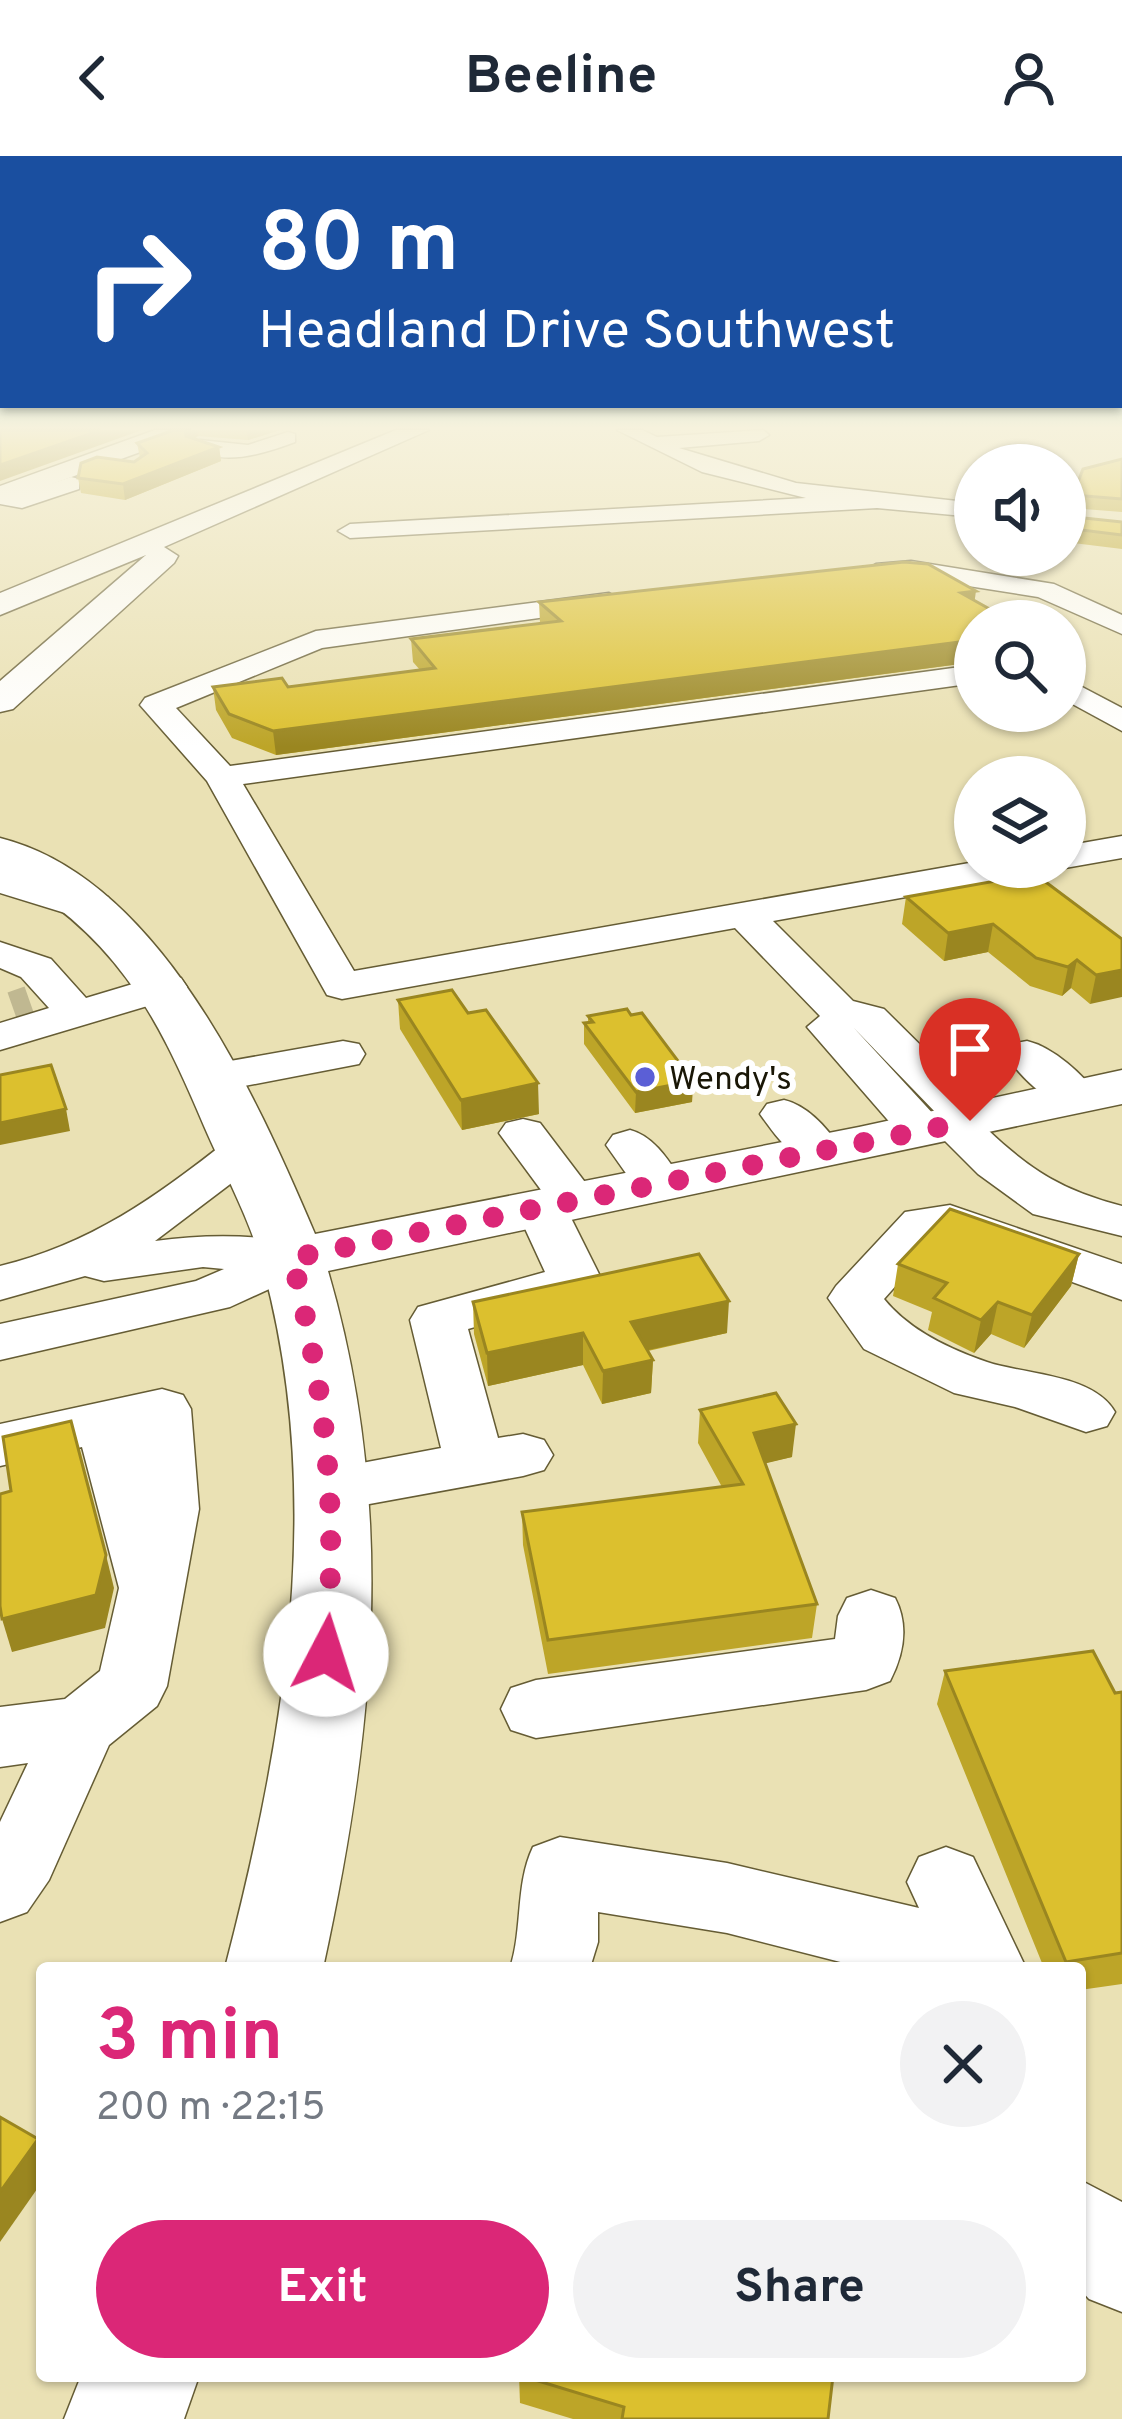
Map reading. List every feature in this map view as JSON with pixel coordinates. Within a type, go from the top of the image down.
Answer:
[{"type":"main road","points":[[0,577],[103,536]]},
{"type":"main road","points":[[0,605],[169,536]]},
{"type":"main road","points":[[0,701],[170,550],[196,536]]},
{"type":"main road","points":[[0,852],[43,873],[92,907],[166,986],[213,1078],[292,1258],[318,1360],[331,1489],[333,1571],[320,1738],[292,1898],[276,1962]]},
{"type":"main road","points":[[0,878],[92,907]]},
{"type":"main road","points":[[292,1258],[558,1205],[645,1165],[802,1133],[949,1125],[1099,1092]]},
{"type":"main road","points":[[124,2419],[138,2382]]},
{"type":"street","points":[[844,576],[911,569],[1045,590],[1122,626]]},
{"type":"street","points":[[643,597],[316,640],[156,705],[222,778],[342,986],[954,878]]},
{"type":"street","points":[[222,778],[954,677]]},
{"type":"street","points":[[1086,687],[1122,721]]},
{"type":"street","points":[[1086,863],[1121,847]]},
{"type":"street","points":[[745,915],[838,1010],[828,1025],[994,1164],[1051,1203],[1122,1221]]},
{"type":"street","points":[[27,999],[166,986]]},
{"type":"street","points":[[213,1078],[343,1054]]},
{"type":"street","points":[[1027,1054],[1099,1092]]},
{"type":"street","points":[[331,1489],[499,1460],[437,1320],[598,1276],[523,1133]]},
{"type":"street","points":[[24,1278],[142,1232],[244,1150]]},
{"type":"street","points":[[1086,1412],[1027,1390],[974,1379],[884,1336],[855,1298],[923,1223],[950,1220],[1122,1283]]},
{"type":"street","points":[[24,1278],[203,1251],[292,1258]]},
{"type":"street","points":[[0,1342],[211,1294],[292,1258]]},
{"type":"street","points":[[0,1444],[162,1409],[168,1509],[131,1686],[82,1726],[22,1856],[0,1887]]},
{"type":"street","points":[[536,1709],[866,1661],[871,1616]]},
{"type":"street","points":[[0,1738],[82,1726]]},
{"type":"street","points":[[552,1962],[558,1942],[560,1871],[727,1898],[977,1962]]},
{"type":"street","points":[[946,1882],[984,1962]]},
{"type":"street","points":[[1086,2231],[1122,2266]]},
{"type":"building","points":[[904,562],[928,564],[976,591],[961,593],[974,600],[954,600],[954,643],[273,731],[229,714],[213,687],[282,678],[288,687],[435,668],[411,639],[561,621],[539,602]]},
{"type":"building","points":[[956,888],[1054,888],[1122,939],[1122,970],[1096,975],[1077,960],[1068,967],[1036,958],[993,924],[948,933],[906,897]]},
{"type":"building","points":[[452,990],[468,1013],[486,1010],[538,1083],[461,1100],[398,1000]]},
{"type":"building","points":[[627,1009],[631,1015],[642,1013],[693,1081],[636,1092],[584,1023],[593,1022],[588,1016]]},
{"type":"building","points":[[51,1065],[66,1109],[0,1123],[0,1075]]},
{"type":"building","points":[[950,1209],[1079,1254],[1032,1315],[998,1302],[981,1320],[934,1298],[947,1283],[898,1264]]},
{"type":"building","points":[[699,1254],[729,1301],[631,1322],[653,1360],[603,1371],[583,1333],[487,1353],[473,1302]]},
{"type":"building","points":[[776,1393],[796,1424],[754,1433],[817,1604],[548,1640],[522,1512],[743,1484],[700,1410]]},
{"type":"building","points":[[71,1421],[106,1555],[96,1595],[2,1619],[0,1494],[11,1491],[3,1437]]},
{"type":"building","points":[[1093,1651],[1115,1693],[1122,1692],[1122,1953],[1066,1962],[945,1671]]},
{"type":"building","points":[[0,2117],[36,2142],[0,2192]]},
{"type":"building","points":[[542,2382],[832,2382],[828,2419],[622,2419],[624,2407]]},
{"type":"tunnel","points":[[14,1011],[31,1005]]},
{"type":"place","name":"Wendy's","points":[[645,1077]]},
{"type":"route","points":[[326,1654],[333,1571],[330,1458],[318,1360],[292,1258],[970,1121]]}]
